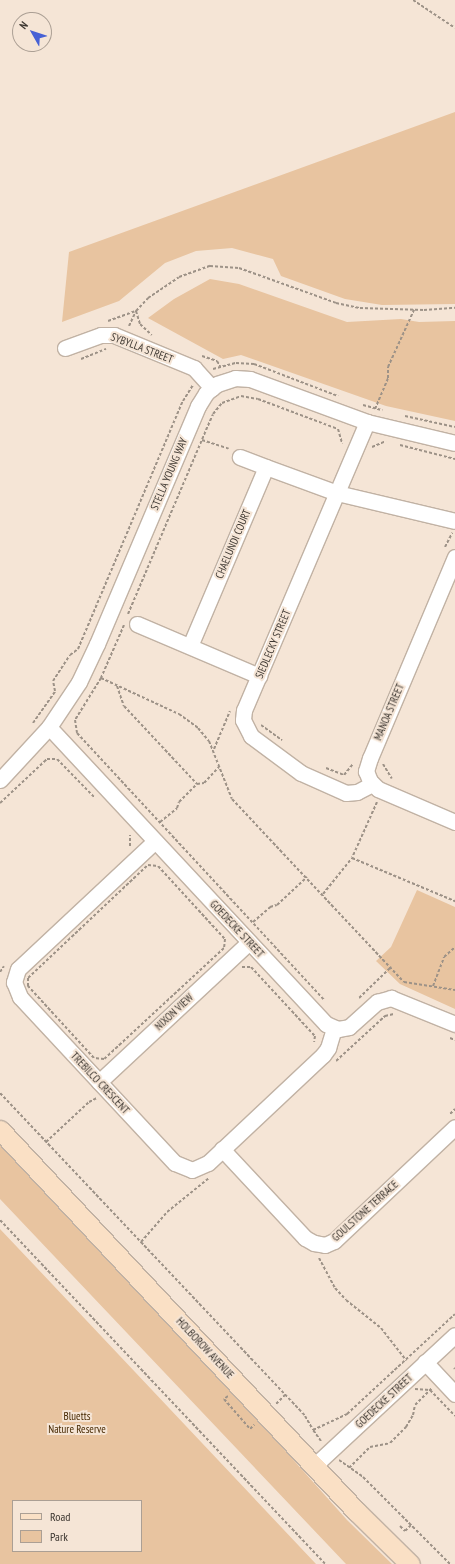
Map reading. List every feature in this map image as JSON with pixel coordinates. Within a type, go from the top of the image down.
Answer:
[{"type":"main road","name":"HOLBOROW AVENUE","points":[[0,1130],[314,1466],[410,1564]]},
{"type":"street","name":"SYBYLLA STREET","points":[[65,348],[104,334],[123,338],[192,367],[202,384]]},
{"type":"street","name":"STELLA YOUNG WAY","points":[[0,780],[49,727],[89,663],[198,406],[202,384],[229,379],[250,379],[367,422],[455,443]]},
{"type":"street","name":"SIEDLECKY STREET","points":[[367,422],[243,717],[244,727],[251,736],[294,769],[343,792],[358,792],[372,784]]},
{"type":"street","points":[[240,457],[337,493],[455,521]]},
{"type":"street","name":"CHAELUNDI COURT","points":[[190,646],[266,467]]},
{"type":"street","name":"MANOA STREET","points":[[372,784],[367,774],[367,764],[455,557]]},
{"type":"street","points":[[137,624],[259,676]]},
{"type":"street","name":"GOEDECKE STREET","points":[[49,727],[323,1022],[334,1028]]},
{"type":"street","points":[[372,784],[455,822]]},
{"type":"street","name":"TREBILCO CRESCENT","points":[[155,841],[21,966],[15,975],[15,986],[20,997],[103,1087],[181,1168],[198,1170],[323,1055],[328,1048],[334,1028]]},
{"type":"street","name":"NIXON VIEW","points":[[103,1087],[249,942]]},
{"type":"street","points":[[334,1028],[349,1027],[377,1002],[391,998],[452,1030]]},
{"type":"street","name":"GOULSTONE TERRACE","points":[[222,1149],[305,1238],[314,1243],[325,1244],[334,1241],[452,1121]]},
{"type":"street","name":"GOEDECKE STREET","points":[[314,1466],[455,1334]]},
{"type":"street","points":[[425,1362],[455,1394]]},
{"type":"path","points":[[413,0],[455,28]]},
{"type":"path","points":[[123,338],[136,311],[148,298],[179,277],[210,266],[239,268],[352,306],[414,310],[455,308]]},
{"type":"path","points":[[375,409],[388,378],[388,367],[414,310]]},
{"type":"path","points":[[81,358],[109,348]]},
{"type":"path","points":[[32,724],[55,692],[53,682],[70,655],[78,649],[183,401],[228,364],[254,364],[345,398]]},
{"type":"path","points":[[188,382],[202,384]]},
{"type":"path","points":[[328,1004],[77,733],[75,720],[101,678],[213,414],[222,403],[235,398],[248,396],[338,429],[342,443]]},
{"type":"path","points":[[356,403],[387,412]]},
{"type":"path","points":[[399,414],[455,427]]},
{"type":"path","points":[[202,440],[220,445],[240,457]]},
{"type":"path","points":[[369,452],[371,447],[386,441],[455,459]]},
{"type":"path","points":[[101,678],[179,714],[198,728],[209,741],[232,799],[323,894],[404,982],[455,990]]},
{"type":"path","points":[[117,686],[124,706],[197,784]]},
{"type":"path","points":[[258,719],[259,724],[283,741]]},
{"type":"path","points":[[0,803],[47,759],[57,759],[98,802]]},
{"type":"path","points":[[382,763],[390,778],[397,781]]},
{"type":"path","points":[[318,765],[344,775],[350,770]]},
{"type":"path","points":[[160,822],[177,808],[179,802],[197,784],[204,783],[219,767]]},
{"type":"path","points":[[323,894],[352,858],[378,801]]},
{"type":"path","points":[[126,830],[131,836],[129,847]]},
{"type":"path","points":[[352,858],[455,901]]},
{"type":"path","points":[[148,866],[158,866],[225,939],[224,948],[104,1059],[94,1058],[28,986],[28,978],[148,866]]},
{"type":"path","points":[[253,922],[270,907],[277,905],[307,877]]},
{"type":"path","points":[[433,986],[444,958],[455,947]]},
{"type":"path","points":[[0,972],[8,962]]},
{"type":"path","points":[[241,967],[251,967],[315,1036],[311,1047]]},
{"type":"path","points":[[355,1002],[391,967]]},
{"type":"path","points":[[331,1066],[385,1016],[395,1014],[402,1017]]},
{"type":"path","points":[[452,1030],[455,1040]]},
{"type":"path","points":[[46,1142],[103,1087]]},
{"type":"path","points":[[0,1093],[305,1416],[313,1430]]},
{"type":"path","points":[[452,1121],[455,1110]]},
{"type":"path","points":[[0,1220],[325,1564]]},
{"type":"path","points":[[319,1258],[335,1288],[346,1300],[381,1328],[406,1360]]},
{"type":"path","points":[[415,1390],[430,1390],[455,1416]]},
{"type":"path","points":[[348,1468],[370,1447],[390,1443],[401,1432],[413,1416],[415,1405]]},
{"type":"path","points":[[340,1462],[363,1477],[450,1564]]},
{"type":"path","points":[[400,1526],[405,1531],[411,1526]]},
{"type":"green space","points":[[455,112],[455,304],[382,305],[345,299],[281,276],[273,259],[232,248],[196,251],[165,263],[119,301],[62,322],[69,252]]},
{"type":"green space","points":[[210,279],[239,284],[347,322],[401,319],[419,322],[455,321],[455,421],[386,406],[241,355],[223,359],[148,318],[174,299]]},
{"type":"green space","points":[[417,890],[455,907],[455,1009],[400,984],[376,961],[391,947]]},
{"type":"green space","points":[[0,1143],[206,1362],[347,1520],[392,1564],[346,1564],[0,1199]]},
{"type":"green space","name":"Bluetts Nature Reserve","points":[[0,1229],[316,1564],[0,1564]]}]
